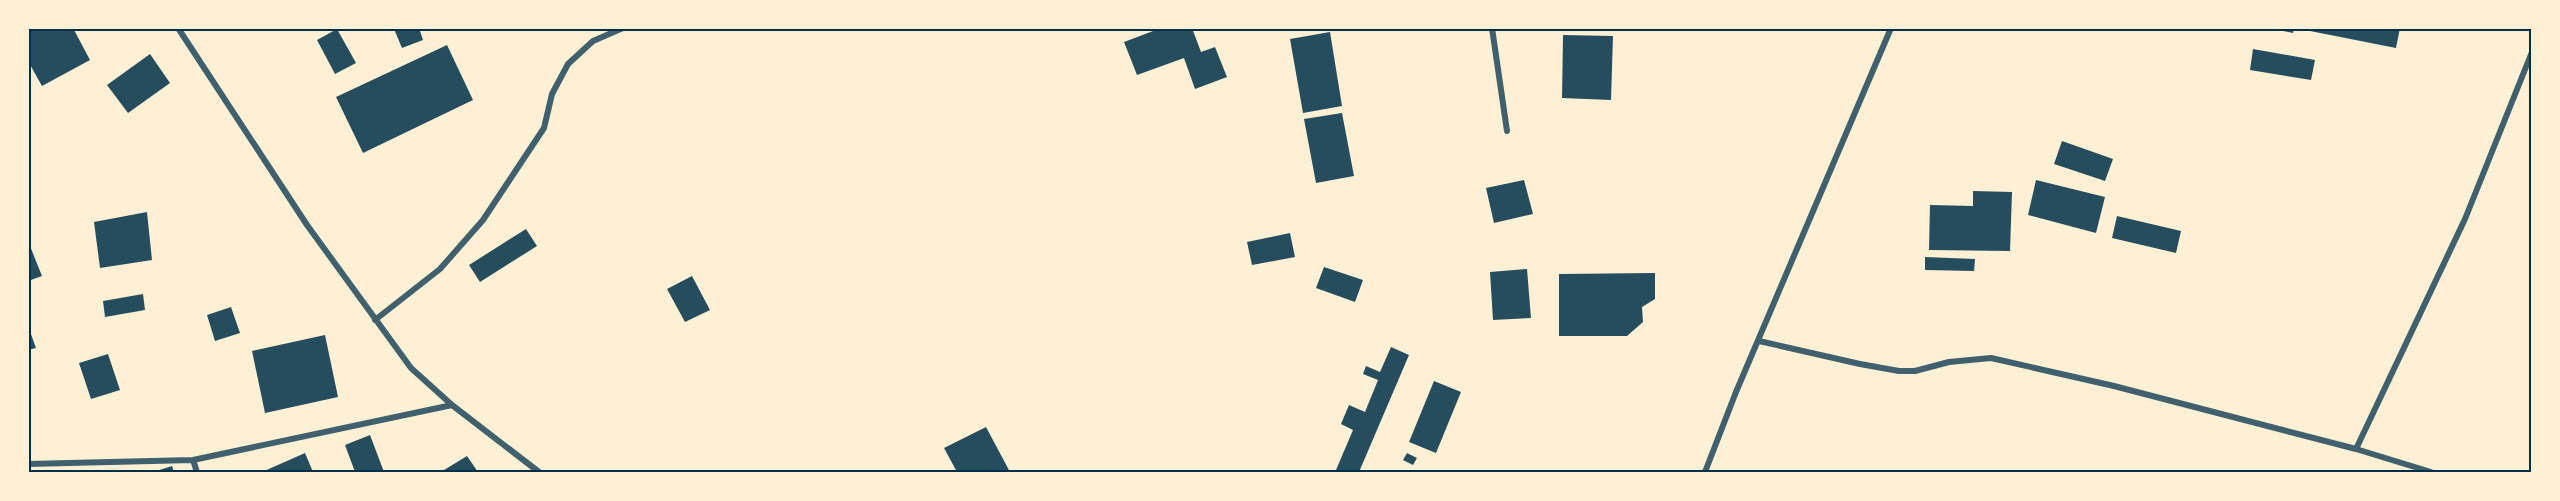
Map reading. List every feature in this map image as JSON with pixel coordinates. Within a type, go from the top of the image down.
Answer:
[{"type":"street","points":[[178,28],[307,225],[411,368],[452,405],[540,472]]},
{"type":"street","points":[[375,320],[440,269],[483,220],[544,128],[552,94],[568,64],[593,41],[623,28]]},
{"type":"street","points":[[1492,28],[1507,131]]},
{"type":"street","points":[[1705,472],[1736,392],[1891,28]]},
{"type":"street","points":[[2356,449],[2465,219],[2532,52]]},
{"type":"street","points":[[1759,341],[1860,364],[1899,370],[1915,371],[1949,362],[1991,358],[2114,386],[2356,449],[2430,472]]},
{"type":"street","points":[[28,464],[193,459],[452,405]]},
{"type":"street","points":[[193,459],[197,472]]},
{"type":"building","points":[[28,28],[73,28],[90,60],[42,86],[28,61]]},
{"type":"building","points":[[419,28],[423,40],[402,48],[394,29]]},
{"type":"building","points":[[1161,28],[1192,28],[1201,52],[1215,47],[1227,77],[1195,89],[1184,58],[1137,75],[1124,42]]},
{"type":"building","points":[[2270,28],[2294,28],[2293,33]]},
{"type":"building","points":[[2311,28],[2400,28],[2396,48],[2310,31]]},
{"type":"building","points":[[337,29],[356,63],[335,74],[317,40]]},
{"type":"building","points":[[1330,32],[1342,106],[1303,113],[1290,39]]},
{"type":"building","points":[[1563,35],[1613,36],[1611,100],[1562,98]]},
{"type":"building","points":[[447,45],[473,100],[363,153],[336,97]]},
{"type":"building","points":[[2253,49],[2315,60],[2311,80],[2250,70]]},
{"type":"building","points":[[150,54],[170,83],[128,113],[107,85]]},
{"type":"building","points":[[1342,113],[1354,176],[1316,183],[1304,119]]},
{"type":"building","points":[[2062,141],[2113,159],[2105,181],[2054,164]]},
{"type":"building","points":[[1524,180],[1533,214],[1494,223],[1486,188]]},
{"type":"building","points":[[2036,180],[2105,197],[2096,233],[2028,215]]},
{"type":"building","points":[[1973,191],[2012,192],[2010,251],[1929,250],[1930,205],[1973,206]]},
{"type":"building","points":[[147,212],[152,260],[100,268],[94,222]]},
{"type":"building","points":[[2117,216],[2181,231],[2176,253],[2112,238]]},
{"type":"building","points":[[526,229],[537,246],[480,282],[469,265]]},
{"type":"building","points":[[1290,233],[1295,257],[1252,265],[1247,242]]},
{"type":"building","points":[[28,241],[42,276],[28,281]]},
{"type":"building","points":[[1925,257],[1975,259],[1974,271],[1925,270]]},
{"type":"building","points":[[1324,267],[1363,280],[1355,302],[1316,288]]},
{"type":"building","points":[[1527,269],[1531,318],[1493,320],[1490,272]]},
{"type":"building","points":[[1655,273],[1655,299],[1642,307],[1643,322],[1627,336],[1559,336],[1559,274]]},
{"type":"building","points":[[692,276],[710,310],[685,322],[667,289]]},
{"type":"building","points":[[143,294],[145,310],[105,317],[103,301]]},
{"type":"building","points":[[231,307],[240,333],[215,341],[207,315]]},
{"type":"building","points":[[28,326],[36,348],[28,350]]},
{"type":"building","points":[[325,335],[338,397],[265,413],[252,351]]},
{"type":"building","points":[[1391,347],[1409,355],[1359,472],[1336,470],[1353,430],[1341,424],[1349,405],[1365,412],[1378,380],[1363,374],[1366,366],[1380,372]]},
{"type":"building","points":[[108,354],[120,390],[91,399],[79,363]]},
{"type":"building","points":[[1434,381],[1461,392],[1436,453],[1409,442]]},
{"type":"building","points":[[986,427],[1010,472],[957,472],[944,448]]},
{"type":"building","points":[[370,435],[384,472],[355,472],[345,445]]},
{"type":"building","points":[[305,453],[313,472],[262,472]]},
{"type":"building","points":[[1407,453],[1417,458],[1413,465],[1403,460]]},
{"type":"building","points":[[467,456],[478,472],[446,472],[444,470]]},
{"type":"building","points":[[172,466],[174,472],[153,472]]}]
